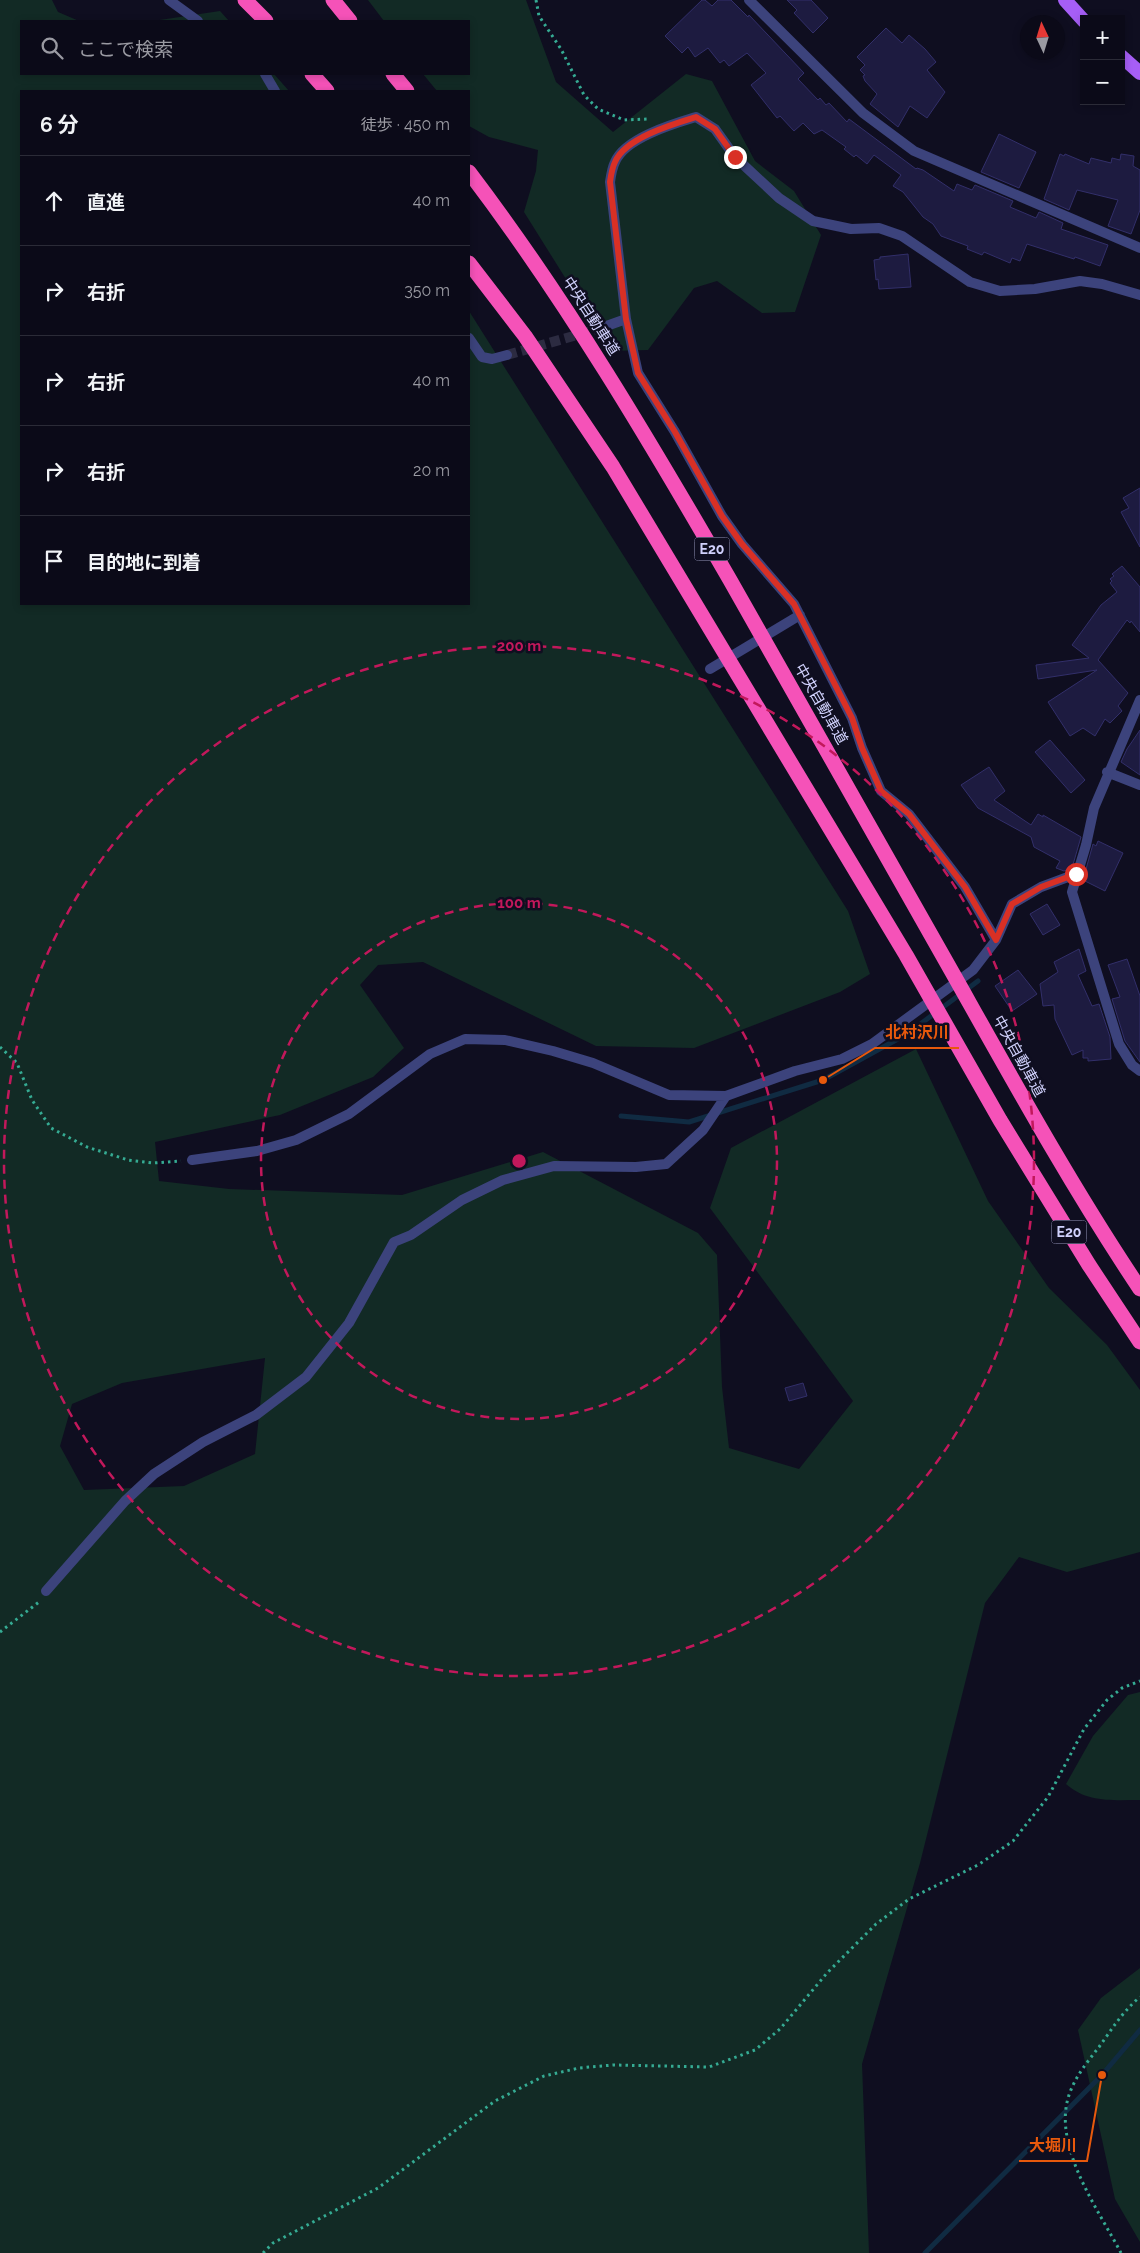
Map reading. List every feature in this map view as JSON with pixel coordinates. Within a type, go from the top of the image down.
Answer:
[{"type":"highway","points":[[245,0],[265,20]]},
{"type":"highway","points":[[333,0],[349,20]]},
{"type":"highway","points":[[313,75],[327,90]]},
{"type":"highway","points":[[394,75],[406,90]]},
{"type":"highway","name":"中央自動車道","points":[[470,173],[569,312],[658,456],[1024,1102],[1140,1289]]},
{"type":"highway","name":"E20","points":[[470,265],[525,336],[613,467],[906,955],[1000,1120],[1089,1265],[1140,1342]]},
{"type":"main road","points":[[1065,0],[1080,17]]},
{"type":"main road","points":[[1125,60],[1140,73]]},
{"type":"street","points":[[169,0],[197,20]]},
{"type":"street","points":[[749,0],[862,113],[914,151],[1140,248]]},
{"type":"street","points":[[266,75],[274,90]]},
{"type":"street","points":[[996,940],[960,880],[909,814],[881,791],[862,748],[852,718],[797,617],[794,604],[742,544],[722,516],[675,432],[638,373],[626,319],[610,182],[615,161],[632,143],[662,127],[696,117],[715,129],[735,157],[779,198],[813,221],[851,229],[879,228],[902,236],[970,282],[1000,291],[1035,289],[1080,281],[1102,284],[1140,295]]},
{"type":"street","points":[[598,329],[626,319]]},
{"type":"street","points":[[470,339],[482,357],[492,359],[507,355]]},
{"type":"street","points":[[710,669],[797,617]]},
{"type":"street","points":[[1140,700],[1107,772],[1094,808],[1086,845],[1072,892],[1119,1044],[1132,1065],[1140,1071]]},
{"type":"street","points":[[1107,772],[1140,785]]},
{"type":"street","points":[[192,1160],[257,1151],[296,1140],[349,1114],[430,1054],[465,1039],[505,1040],[553,1051],[593,1063],[669,1095],[726,1096],[795,1072],[842,1059],[872,1044],[972,970],[996,940],[1012,904],[1041,887],[1076,874]]},
{"type":"street","points":[[46,1591],[125,1501],[154,1474],[203,1442],[256,1415],[306,1377],[349,1323],[394,1242],[411,1235],[462,1200],[503,1180],[554,1166],[636,1167],[666,1164],[704,1130],[726,1096]]},
{"type":"path","points":[[536,0],[539,16],[561,49],[584,95],[598,109],[624,120],[651,119]]},
{"type":"path","points":[[0,1047],[18,1063],[32,1100],[51,1128],[87,1147],[128,1160],[153,1163],[192,1160]]},
{"type":"path","points":[[0,1632],[40,1601],[46,1591]]},
{"type":"path","points":[[264,2253],[273,2243],[378,2188],[495,2101],[544,2076],[579,2068],[613,2065],[709,2067],[755,2050],[780,2029],[827,1973],[876,1924],[909,1900],[978,1865],[1013,1842],[1048,1797],[1084,1729],[1107,1700],[1122,1688],[1140,1681]]},
{"type":"path","points":[[1121,2253],[1075,2166],[1067,2136],[1065,2113],[1069,2094],[1081,2071],[1129,2006],[1140,1997]]},
{"type":"green space","points":[[0,0],[52,0],[58,12],[77,20],[20,20],[20,75],[275,75],[288,90],[20,90],[20,605],[470,605],[470,313],[848,911],[870,974],[840,992],[694,1048],[596,1046],[423,962],[378,965],[360,985],[404,1048],[373,1077],[280,1115],[155,1142],[159,1181],[229,1189],[402,1195],[543,1152],[698,1233],[717,1255],[722,1387],[729,1448],[799,1469],[853,1401],[710,1208],[731,1148],[916,1049],[988,1201],[1049,1288],[1107,1345],[1140,1390],[1140,1552],[1067,1572],[1019,1557],[985,1603],[920,1863],[862,2064],[869,2253],[0,2253]],"holes":[[[265,1358],[255,1454],[184,1486],[84,1490],[60,1446],[72,1404],[122,1383]]]},
{"type":"green space","points":[[368,0],[526,0],[556,82],[613,132],[686,74],[712,81],[755,161],[794,191],[821,235],[795,312],[762,313],[717,281],[694,288],[648,350],[611,351],[524,212],[536,171],[538,150],[489,137],[470,127],[470,90],[436,90],[424,75],[470,75],[470,20],[383,20]]},
{"type":"green space","points":[[220,11],[228,20],[160,20]]},
{"type":"green space","points":[[1140,1692],[1140,1800],[1101,1799],[1083,1795],[1074,1790],[1066,1784],[1093,1736],[1128,1695]]},
{"type":"green space","points":[[1140,1968],[1140,2242],[1115,2199],[1078,2030],[1101,1998]]},
{"type":"building","points":[[702,0],[705,0],[712,6],[718,0],[731,0],[748,17],[749,15],[804,73],[798,79],[818,100],[820,98],[826,105],[829,103],[847,122],[849,119],[916,169],[923,170],[954,191],[957,184],[972,190],[975,185],[1013,201],[1010,207],[1036,218],[1039,212],[1063,223],[1061,229],[1108,245],[1100,266],[1027,244],[1020,261],[1012,258],[1010,263],[984,252],[982,255],[967,249],[968,246],[941,236],[933,224],[923,217],[903,192],[893,186],[901,175],[874,155],[867,164],[856,155],[854,157],[844,149],[846,147],[822,130],[814,134],[803,123],[794,131],[780,116],[777,118],[751,85],[766,73],[747,53],[729,66],[724,60],[720,63],[708,48],[695,57],[688,47],[682,53],[665,36]]},
{"type":"building","points":[[787,0],[811,0],[828,18],[813,33],[794,13],[797,10]]},
{"type":"building","points":[[886,28],[902,43],[909,35],[925,49],[936,62],[927,70],[945,92],[927,118],[910,106],[898,127],[870,104],[877,94],[865,81],[863,76],[865,75],[860,70],[865,65],[857,57]]},
{"type":"building","points":[[999,134],[1036,152],[1019,188],[981,172]]},
{"type":"building","points":[[1060,154],[1064,156],[1065,154],[1089,164],[1091,158],[1111,163],[1112,158],[1120,160],[1121,154],[1134,156],[1133,166],[1140,170],[1140,210],[1131,234],[1108,226],[1118,200],[1077,190],[1069,210],[1044,199]]},
{"type":"building","points":[[908,254],[911,287],[879,289],[874,260],[880,259],[880,257]]},
{"type":"building","points":[[1140,488],[1140,547],[1121,512],[1129,508],[1123,498]]},
{"type":"building","points":[[1122,566],[1140,587],[1140,632],[1131,621],[1130,623],[1127,620],[1098,660],[1128,693],[1118,706],[1122,711],[1110,723],[1105,719],[1095,736],[1083,728],[1070,736],[1048,702],[1097,670],[1038,679],[1036,665],[1089,658],[1072,645],[1101,605],[1117,592],[1110,583],[1112,581],[1110,579],[1114,576],[1112,574]]},
{"type":"building","points":[[1140,730],[1140,775],[1121,762]]},
{"type":"building","points":[[1050,740],[1085,780],[1071,793],[1035,752]]},
{"type":"building","points":[[989,767],[1005,791],[994,800],[1031,825],[1038,814],[1043,817],[1043,815],[1081,837],[1072,868],[1064,871],[1056,868],[1060,861],[1034,847],[1031,837],[978,808],[961,785]]},
{"type":"building","points":[[1098,841],[1123,853],[1105,891],[1083,880],[1093,844],[1096,846]]},
{"type":"building","points":[[1047,904],[1060,925],[1043,935],[1030,914]]},
{"type":"building","points":[[1079,949],[1086,971],[1078,975],[1092,1006],[1099,1004],[1110,1037],[1111,1059],[1088,1061],[1088,1058],[1083,1058],[1083,1050],[1072,1055],[1055,1019],[1054,1005],[1043,1006],[1040,984],[1058,972],[1054,962]]},
{"type":"building","points":[[1127,959],[1140,996],[1140,1062],[1125,1041],[1112,999],[1120,997],[1108,965]]},
{"type":"building","points":[[1018,970],[1037,994],[1012,1011],[995,986]]},
{"type":"building","points":[[803,1383],[807,1396],[789,1401],[785,1388]]},
{"type":"waterway","points":[[621,1116],[689,1122],[823,1080],[907,1034],[978,981]]},
{"type":"waterway","points":[[925,2253],[1102,2075],[1140,2030]]},
{"type":"tunnel","points":[[507,355],[598,329]]},
{"type":"place","name":"北村沢川","points":[[823,1080]]},
{"type":"place","name":"大堀川","points":[[1102,2075]]},
{"type":"route","points":[[735,157],[715,129],[696,117],[662,127],[632,143],[615,161],[610,182],[626,319],[638,373],[675,432],[722,516],[742,544],[794,604],[852,718],[862,748],[881,791],[909,814],[965,887],[996,940],[1003,920],[1012,904],[1041,887],[1076,874]]}]
